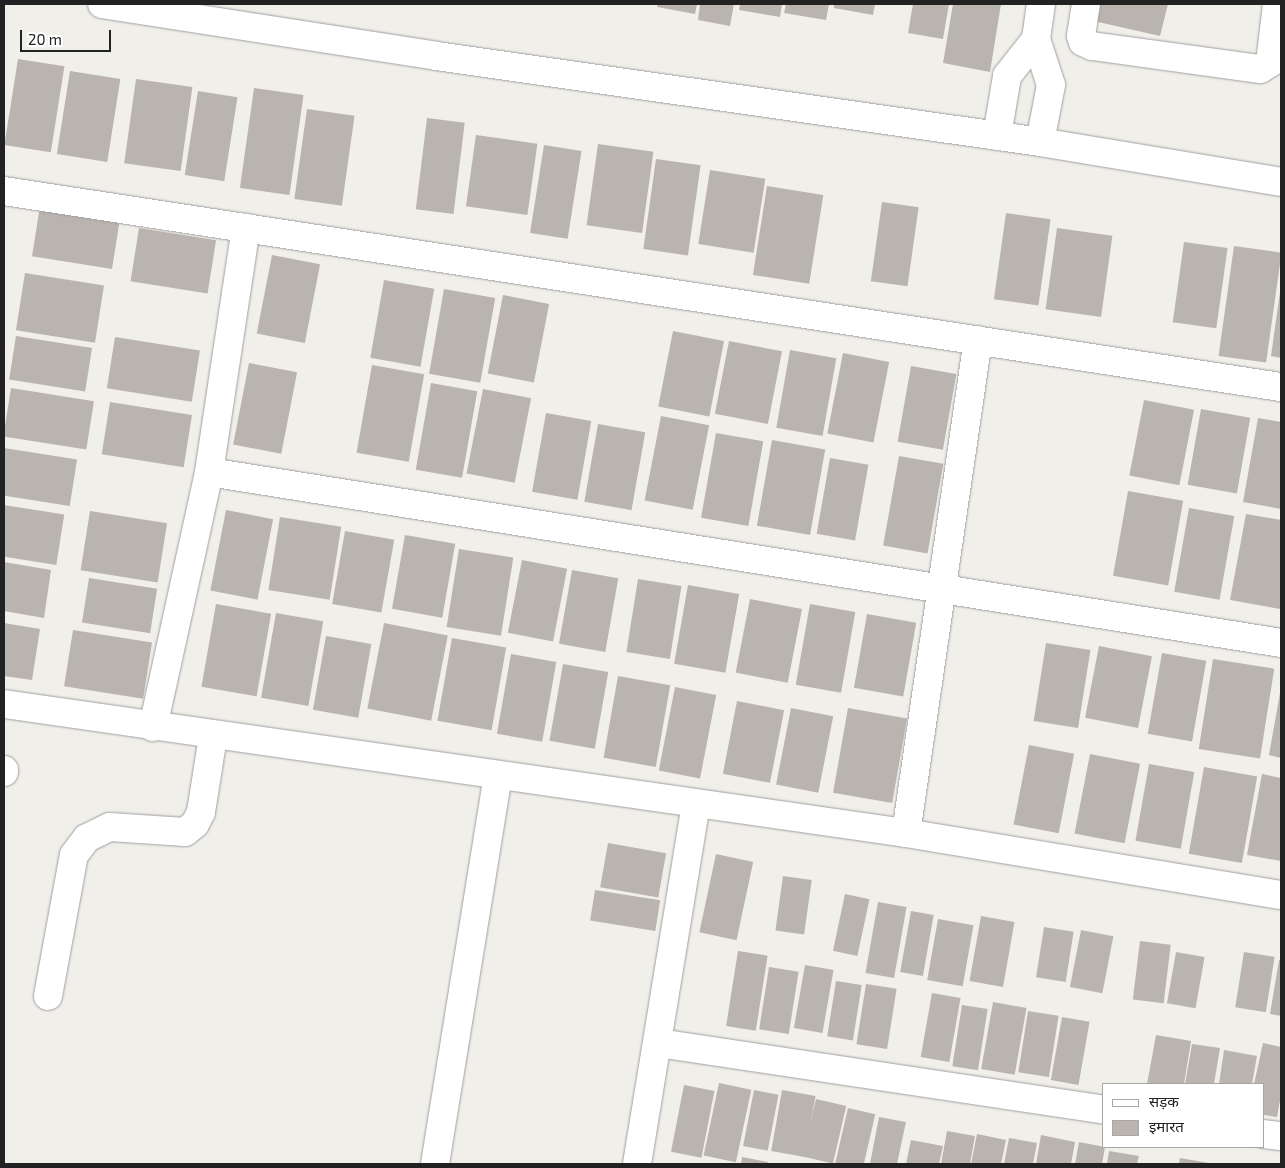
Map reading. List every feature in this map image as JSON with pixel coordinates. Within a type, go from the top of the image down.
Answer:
[{"type":"street","points":[[102,4],[446,58],[1040,142],[1281,182]]},
{"type":"street","points":[[1040,142],[1051,85],[1036,39],[1041,4]]},
{"type":"street","points":[[1086,4],[1081,36],[1083,42],[1092,46],[1260,69],[1270,63],[1277,4]]},
{"type":"street","points":[[997,136],[1007,76],[1036,39]]},
{"type":"street","points":[[4,191],[1281,387]]},
{"type":"street","points":[[153,727],[209,472],[246,228]]},
{"type":"street","points":[[906,834],[944,589],[978,340]]},
{"type":"street","points":[[209,472],[1281,643]]},
{"type":"street","points":[[4,704],[213,736],[906,834],[1281,895]]},
{"type":"street","points":[[48,996],[74,855],[88,838],[110,827],[185,832],[195,824],[201,812],[213,736]]},
{"type":"street","points":[[435,1164],[498,777]]},
{"type":"street","points":[[637,1164],[696,804]]},
{"type":"street","points":[[658,1043],[1102,1110]]},
{"type":"street","points":[[1265,1134],[1281,1136]]},
{"type":"building","points":[[658,4],[697,4],[695,14],[657,7]]},
{"type":"building","points":[[700,4],[734,4],[730,26],[698,20]]},
{"type":"building","points":[[740,4],[782,4],[780,17],[739,10]]},
{"type":"building","points":[[786,4],[829,4],[826,20],[784,13]]},
{"type":"building","points":[[834,4],[875,4],[873,15],[834,8]]},
{"type":"building","points":[[913,4],[949,4],[943,39],[908,33]]},
{"type":"building","points":[[953,4],[1001,4],[990,72],[943,63]]},
{"type":"building","points":[[1089,4],[1168,4],[1160,36],[1085,19]]},
{"type":"building","points":[[18,59],[64,66],[51,152],[4,145]]},
{"type":"building","points":[[70,71],[120,79],[107,162],[57,154]]},
{"type":"building","points":[[136,79],[192,87],[181,171],[124,163]]},
{"type":"building","points":[[254,88],[304,95],[289,195],[240,188]]},
{"type":"building","points":[[198,91],[238,97],[224,181],[185,175]]},
{"type":"building","points":[[307,109],[355,116],[342,206],[294,199]]},
{"type":"building","points":[[427,118],[465,123],[454,214],[416,209]]},
{"type":"building","points":[[476,135],[537,144],[527,215],[466,206]]},
{"type":"building","points":[[598,144],[653,152],[642,233],[587,225]]},
{"type":"building","points":[[544,145],[582,151],[568,239],[530,233]]},
{"type":"building","points":[[656,159],[701,165],[688,255],[643,249]]},
{"type":"building","points":[[710,170],[765,179],[754,253],[698,244]]},
{"type":"building","points":[[767,186],[823,195],[809,284],[753,275]]},
{"type":"building","points":[[882,202],[919,207],[908,286],[871,281]]},
{"type":"building","points":[[40,206],[120,219],[112,269],[32,256]]},
{"type":"building","points":[[1006,213],[1051,219],[1038,305],[994,299]]},
{"type":"building","points":[[139,228],[216,240],[208,294],[131,281]]},
{"type":"building","points":[[1057,228],[1112,236],[1101,317],[1046,309]]},
{"type":"building","points":[[1184,242],[1228,248],[1216,328],[1173,322]]},
{"type":"building","points":[[1234,246],[1281,253],[1266,363],[1219,356]]},
{"type":"building","points":[[272,255],[320,264],[305,343],[257,334]]},
{"type":"building","points":[[25,273],[104,286],[95,343],[16,330]]},
{"type":"building","points":[[384,280],[434,289],[421,367],[370,358]]},
{"type":"building","points":[[444,289],[495,298],[480,383],[429,374]]},
{"type":"building","points":[[1281,292],[1281,358],[1271,356]]},
{"type":"building","points":[[503,295],[549,304],[534,382],[488,374]]},
{"type":"building","points":[[673,331],[724,341],[709,417],[658,407]]},
{"type":"building","points":[[16,336],[92,348],[85,392],[9,379]]},
{"type":"building","points":[[115,337],[200,350],[192,402],[107,388]]},
{"type":"building","points":[[729,341],[782,351],[768,424],[715,414]]},
{"type":"building","points":[[790,350],[836,358],[823,436],[776,428]]},
{"type":"building","points":[[843,353],[889,362],[873,442],[827,433]]},
{"type":"building","points":[[249,363],[297,372],[281,454],[233,444]]},
{"type":"building","points":[[372,365],[424,374],[409,462],[357,453]]},
{"type":"building","points":[[911,366],[956,374],[943,450],[898,442]]},
{"type":"building","points":[[431,383],[477,391],[462,478],[416,470]]},
{"type":"building","points":[[11,388],[94,401],[86,450],[4,437]]},
{"type":"building","points":[[483,389],[531,398],[515,483],[467,473]]},
{"type":"building","points":[[1144,400],[1194,410],[1179,485],[1129,476]]},
{"type":"building","points":[[110,402],[192,415],[184,467],[102,454]]},
{"type":"building","points":[[1201,409],[1250,418],[1237,494],[1188,485]]},
{"type":"building","points":[[546,413],[591,421],[577,500],[532,492]]},
{"type":"building","points":[[661,416],[709,425],[693,510],[645,500]]},
{"type":"building","points":[[1258,418],[1281,422],[1281,509],[1243,502]]},
{"type":"building","points":[[598,424],[645,432],[632,510],[584,502]]},
{"type":"building","points":[[716,433],[763,441],[748,526],[701,518]]},
{"type":"building","points":[[772,440],[825,449],[810,535],[757,526]]},
{"type":"building","points":[[4,448],[77,460],[70,506],[4,496]]},
{"type":"building","points":[[899,456],[943,464],[928,553],[883,546]]},
{"type":"building","points":[[830,458],[868,465],[855,541],[817,534]]},
{"type":"building","points":[[1128,491],[1183,501],[1168,585],[1113,576]]},
{"type":"building","points":[[4,505],[64,515],[56,565],[4,557]]},
{"type":"building","points":[[1189,508],[1234,516],[1220,600],[1174,592]]},
{"type":"building","points":[[226,510],[273,519],[257,600],[210,590]]},
{"type":"building","points":[[90,511],[167,523],[158,582],[81,570]]},
{"type":"building","points":[[1246,514],[1281,520],[1280,609],[1230,600]]},
{"type":"building","points":[[280,517],[341,527],[330,600],[268,590]]},
{"type":"building","points":[[345,531],[394,540],[381,613],[332,604]]},
{"type":"building","points":[[405,535],[455,544],[442,618],[392,609]]},
{"type":"building","points":[[459,549],[513,558],[501,636],[447,627]]},
{"type":"building","points":[[522,560],[567,569],[553,641],[508,633]]},
{"type":"building","points":[[4,562],[51,570],[44,618],[4,611]]},
{"type":"building","points":[[572,570],[618,578],[605,652],[559,644]]},
{"type":"building","points":[[89,578],[157,589],[150,633],[82,622]]},
{"type":"building","points":[[638,579],[681,586],[670,659],[626,652]]},
{"type":"building","points":[[688,585],[739,594],[725,673],[674,664]]},
{"type":"building","points":[[750,599],[802,609],[788,683],[736,673]]},
{"type":"building","points":[[216,604],[271,614],[257,696],[201,687]]},
{"type":"building","points":[[810,604],[855,612],[841,693],[796,685]]},
{"type":"building","points":[[276,613],[323,621],[308,706],[261,698]]},
{"type":"building","points":[[867,614],[916,623],[903,697],[854,688]]},
{"type":"building","points":[[4,623],[40,629],[32,680],[4,676]]},
{"type":"building","points":[[384,623],[448,635],[431,721],[367,708]]},
{"type":"building","points":[[73,630],[152,643],[143,699],[64,686]]},
{"type":"building","points":[[326,636],[371,644],[358,718],[313,710]]},
{"type":"building","points":[[452,638],[506,648],[492,730],[437,721]]},
{"type":"building","points":[[1046,643],[1090,650],[1078,728],[1034,721]]},
{"type":"building","points":[[1099,646],[1152,656],[1138,728],[1085,718]]},
{"type":"building","points":[[1162,653],[1206,661],[1192,742],[1148,734]]},
{"type":"building","points":[[511,654],[556,662],[542,742],[497,734]]},
{"type":"building","points":[[1213,659],[1274,669],[1260,759],[1199,749]]},
{"type":"building","points":[[563,664],[608,672],[595,749],[549,741]]},
{"type":"building","points":[[618,676],[670,685],[656,767],[604,758]]},
{"type":"building","points":[[675,687],[716,695],[700,778],[659,770]]},
{"type":"building","points":[[1281,693],[1281,758],[1269,755]]},
{"type":"building","points":[[737,701],[784,710],[770,783],[723,774]]},
{"type":"building","points":[[791,708],[833,716],[818,793],[776,785]]},
{"type":"building","points":[[848,708],[907,718],[892,803],[833,793]]},
{"type":"building","points":[[1029,745],[1074,754],[1059,833],[1014,825]]},
{"type":"building","points":[[1090,754],[1140,764],[1125,843],[1075,834]]},
{"type":"building","points":[[1149,764],[1194,772],[1181,849],[1135,841]]},
{"type":"building","points":[[1204,767],[1257,776],[1242,863],[1189,854]]},
{"type":"building","points":[[1262,774],[1281,778],[1281,861],[1247,855]]},
{"type":"building","points":[[608,843],[666,853],[658,898],[600,887]]},
{"type":"building","points":[[716,854],[753,862],[737,940],[699,932]]},
{"type":"building","points":[[783,876],[812,880],[804,935],[775,930]]},
{"type":"building","points":[[595,890],[660,900],[655,931],[590,921]]},
{"type":"building","points":[[845,894],[869,899],[857,956],[833,951]]},
{"type":"building","points":[[878,902],[907,907],[894,978],[865,973]]},
{"type":"building","points":[[911,911],[934,915],[923,976],[900,972]]},
{"type":"building","points":[[981,916],[1014,922],[1003,987],[970,981]]},
{"type":"building","points":[[938,919],[973,925],[963,986],[927,980]]},
{"type":"building","points":[[1044,927],[1074,932],[1066,982],[1036,977]]},
{"type":"building","points":[[1081,930],[1113,936],[1102,993],[1070,987]]},
{"type":"building","points":[[1140,941],[1171,945],[1164,1003],[1133,1000]]},
{"type":"building","points":[[738,951],[768,956],[756,1031],[726,1026]]},
{"type":"building","points":[[1176,952],[1205,957],[1196,1008],[1167,1003]]},
{"type":"building","points":[[1244,952],[1275,957],[1266,1012],[1235,1007]]},
{"type":"building","points":[[1279,960],[1281,960],[1281,1016],[1270,1014]]},
{"type":"building","points":[[805,965],[834,970],[822,1033],[794,1028]]},
{"type":"building","points":[[769,967],[799,972],[789,1034],[759,1029]]},
{"type":"building","points":[[836,981],[862,985],[853,1040],[827,1036]]},
{"type":"building","points":[[866,984],[897,989],[887,1049],[856,1044]]},
{"type":"building","points":[[932,993],[961,998],[949,1062],[921,1057]]},
{"type":"building","points":[[993,1002],[1026,1008],[1015,1075],[981,1069]]},
{"type":"building","points":[[962,1005],[988,1009],[978,1070],[952,1066]]},
{"type":"building","points":[[1028,1011],[1059,1016],[1049,1077],[1018,1072]]},
{"type":"building","points":[[1062,1017],[1090,1022],[1078,1085],[1051,1080]]},
{"type":"building","points":[[1156,1035],[1191,1041],[1184,1083],[1147,1083]]},
{"type":"building","points":[[1263,1043],[1281,1047],[1281,1095],[1277,1117],[1265,1115],[1265,1083],[1254,1083]]},
{"type":"building","points":[[1192,1044],[1220,1048],[1214,1083],[1185,1083]]},
{"type":"building","points":[[1224,1050],[1257,1056],[1252,1083],[1219,1083]]},
{"type":"building","points":[[719,1083],[751,1090],[736,1162],[704,1155]]},
{"type":"building","points":[[684,1085],[714,1091],[701,1158],[671,1152]]},
{"type":"building","points":[[754,1090],[779,1095],[768,1151],[743,1146]]},
{"type":"building","points":[[782,1090],[815,1096],[805,1157],[771,1151]]},
{"type":"building","points":[[816,1099],[846,1106],[833,1163],[803,1156]]},
{"type":"building","points":[[848,1108],[875,1114],[864,1164],[835,1164]]},
{"type":"building","points":[[879,1117],[906,1122],[897,1164],[870,1164]]},
{"type":"building","points":[[947,1131],[975,1136],[970,1164],[941,1164]]},
{"type":"building","points":[[977,1134],[1006,1140],[1001,1164],[971,1164]]},
{"type":"building","points":[[1041,1135],[1075,1142],[1071,1164],[1036,1164]]},
{"type":"building","points":[[1009,1138],[1037,1143],[1033,1164],[1004,1164]]},
{"type":"building","points":[[911,1140],[943,1146],[939,1164],[906,1164]]},
{"type":"building","points":[[1079,1142],[1105,1148],[1102,1164],[1075,1164]]},
{"type":"building","points":[[1109,1151],[1139,1156],[1137,1164],[1107,1164]]},
{"type":"building","points":[[742,1157],[768,1162],[767,1164],[741,1164]]},
{"type":"building","points":[[1180,1158],[1209,1163],[1209,1164],[1179,1164]]}]
